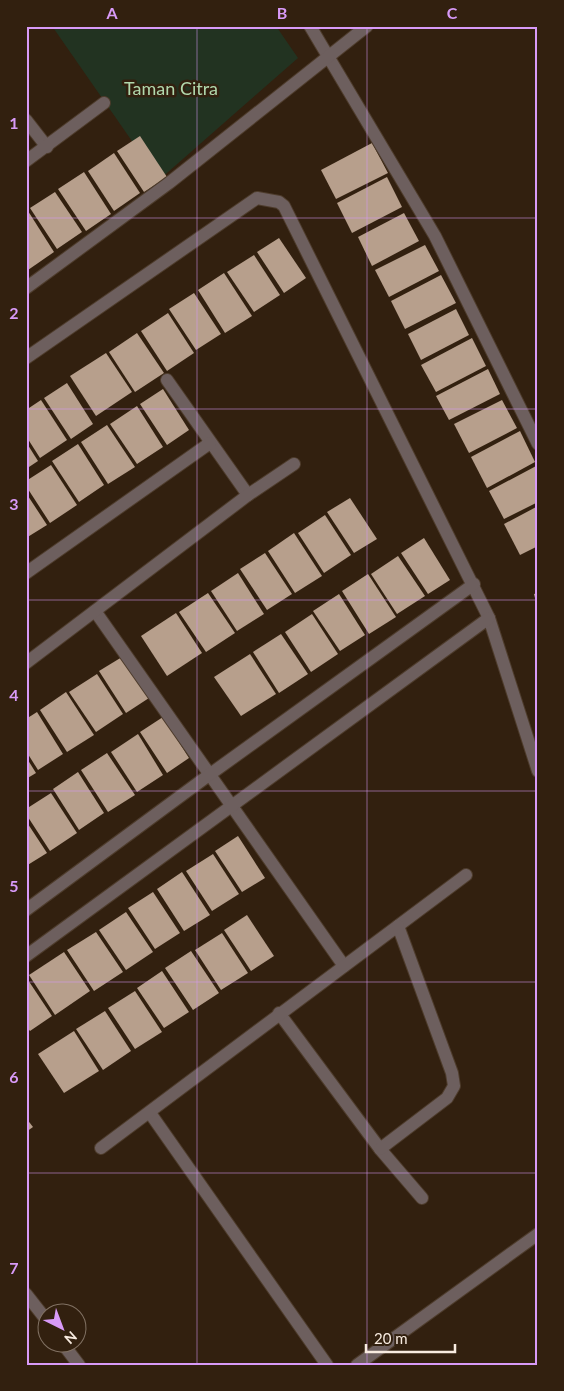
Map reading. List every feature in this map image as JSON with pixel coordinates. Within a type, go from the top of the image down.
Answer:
[{"type":"street","points":[[310,26],[435,236],[538,444]]},
{"type":"street","points":[[26,288],[177,178],[367,26]]},
{"type":"street","points":[[26,161],[104,103]]},
{"type":"street","points":[[26,120],[47,147]]},
{"type":"street","points":[[26,358],[257,198],[279,202],[284,206],[474,584],[489,618],[538,770]]},
{"type":"street","points":[[167,380],[248,495]]},
{"type":"street","points":[[26,573],[210,443]]},
{"type":"street","points":[[26,663],[248,495],[294,464]]},
{"type":"street","points":[[26,910],[474,584]]},
{"type":"street","points":[[95,611],[344,966]]},
{"type":"street","points":[[26,956],[489,618]]},
{"type":"street","points":[[102,1148],[279,1013],[466,875]]},
{"type":"street","points":[[380,1149],[448,1098],[454,1086],[452,1073],[398,926]]},
{"type":"street","points":[[279,1013],[380,1149],[422,1198]]},
{"type":"street","points":[[150,1112],[327,1365]]},
{"type":"street","points":[[357,1365],[538,1234]]},
{"type":"street","points":[[26,1294],[38,1309]]},
{"type":"street","points":[[71,1354],[79,1365]]},
{"type":"green space","name":"Taman Citra","points":[[52,26],[276,26],[298,58],[159,180]]},
{"type":"building","points":[[140,136],[167,177],[144,192],[117,151]]},
{"type":"building","points":[[372,143],[388,173],[336,199],[321,170]]},
{"type":"building","points":[[114,153],[140,193],[114,211],[88,171]]},
{"type":"building","points":[[84,172],[111,214],[86,231],[58,189]]},
{"type":"building","points":[[387,177],[402,207],[352,233],[337,203]]},
{"type":"building","points":[[55,192],[82,232],[57,249],[30,208]]},
{"type":"building","points":[[28,211],[54,252],[28,270],[26,212]]},
{"type":"building","points":[[404,213],[419,241],[372,266],[358,237]]},
{"type":"building","points":[[279,238],[306,278],[284,293],[257,252]]},
{"type":"building","points":[[425,245],[439,271],[389,297],[375,270]]},
{"type":"building","points":[[254,255],[280,295],[254,312],[227,272]]},
{"type":"building","points":[[224,273],[252,316],[225,333],[198,290]]},
{"type":"building","points":[[441,275],[456,303],[405,329],[391,301]]},
{"type":"building","points":[[194,293],[221,334],[196,350],[169,309]]},
{"type":"building","points":[[456,309],[469,335],[421,360],[408,334]]},
{"type":"building","points":[[168,313],[194,353],[167,371],[141,331]]},
{"type":"building","points":[[137,333],[164,373],[135,392],[109,352]]},
{"type":"building","points":[[472,338],[486,366],[436,392],[421,365]]},
{"type":"building","points":[[106,353],[132,392],[96,416],[70,376]]},
{"type":"building","points":[[488,369],[500,394],[449,420],[436,396]]},
{"type":"building","points":[[67,383],[93,424],[71,439],[44,398]]},
{"type":"building","points":[[163,389],[189,430],[167,445],[140,404]]},
{"type":"building","points":[[41,400],[67,440],[40,458],[26,436],[26,410]]},
{"type":"building","points":[[502,400],[517,428],[469,453],[454,424]]},
{"type":"building","points":[[137,406],[163,447],[137,464],[110,424]]},
{"type":"building","points":[[107,425],[135,467],[108,484],[81,442]]},
{"type":"building","points":[[520,431],[535,462],[487,488],[471,457]]},
{"type":"building","points":[[26,442],[38,461],[26,469]]},
{"type":"building","points":[[78,444],[104,485],[79,502],[52,461]]},
{"type":"building","points":[[51,465],[77,505],[50,523],[26,486],[26,481]]},
{"type":"building","points":[[538,465],[538,502],[504,519],[489,491]]},
{"type":"building","points":[[26,493],[47,525],[26,538]]},
{"type":"building","points":[[350,498],[377,539],[354,553],[327,512]]},
{"type":"building","points":[[538,506],[538,546],[520,555],[504,524]]},
{"type":"building","points":[[325,515],[351,555],[324,573],[298,533]]},
{"type":"building","points":[[294,533],[322,576],[295,593],[268,551]]},
{"type":"building","points":[[424,538],[450,580],[428,594],[401,553]]},
{"type":"building","points":[[265,553],[292,594],[267,610],[240,569]]},
{"type":"building","points":[[398,556],[425,596],[397,614],[371,574]]},
{"type":"building","points":[[238,573],[264,614],[237,631],[211,591]]},
{"type":"building","points":[[368,574],[396,617],[369,634],[342,591]]},
{"type":"building","points":[[208,593],[235,633],[206,652],[179,612]]},
{"type":"building","points":[[538,593],[538,606],[537,606],[534,594]]},
{"type":"building","points":[[339,594],[365,635],[340,651],[313,611]]},
{"type":"building","points":[[176,613],[202,653],[167,676],[141,636]]},
{"type":"building","points":[[312,614],[338,654],[311,672],[285,632]]},
{"type":"building","points":[[281,634],[308,674],[279,693],[253,652]]},
{"type":"building","points":[[250,654],[276,694],[241,716],[214,677]]},
{"type":"building","points":[[122,657],[149,698],[126,713],[99,671]]},
{"type":"building","points":[[97,674],[123,714],[96,732],[69,692]]},
{"type":"building","points":[[66,692],[94,735],[67,752],[40,710]]},
{"type":"building","points":[[37,712],[63,754],[38,770],[26,751],[26,719]]},
{"type":"building","points":[[163,717],[189,758],[167,773],[140,732]]},
{"type":"building","points":[[138,734],[163,775],[137,792],[111,752]]},
{"type":"building","points":[[107,753],[135,795],[108,812],[81,770]]},
{"type":"building","points":[[26,757],[36,773],[26,779]]},
{"type":"building","points":[[78,772],[104,813],[79,830],[53,789]]},
{"type":"building","points":[[51,793],[77,833],[50,851],[26,814],[26,809]]},
{"type":"building","points":[[26,821],[47,853],[26,866]]},
{"type":"building","points":[[238,836],[265,878],[242,892],[215,851]]},
{"type":"building","points":[[213,854],[239,894],[212,911],[186,871]]},
{"type":"building","points":[[182,872],[210,915],[184,931],[157,889]]},
{"type":"building","points":[[153,892],[180,933],[155,949],[128,908]]},
{"type":"building","points":[[126,912],[153,952],[126,970],[99,930]]},
{"type":"building","points":[[247,915],[274,956],[251,971],[224,930]]},
{"type":"building","points":[[96,932],[123,972],[94,991],[67,950]]},
{"type":"building","points":[[222,933],[248,973],[221,990],[195,950]]},
{"type":"building","points":[[191,951],[219,993],[193,1010],[165,968]]},
{"type":"building","points":[[64,952],[90,991],[55,1015],[29,975]]},
{"type":"building","points":[[162,971],[189,1012],[164,1028],[137,988]]},
{"type":"building","points":[[26,977],[52,1016],[30,1031],[26,1026]]},
{"type":"building","points":[[135,991],[162,1032],[135,1049],[108,1008]]},
{"type":"building","points":[[105,1011],[131,1051],[103,1070],[76,1029]]},
{"type":"building","points":[[74,1031],[99,1071],[64,1093],[38,1054]]},
{"type":"building","points":[[26,1118],[33,1127],[26,1132]]}]
